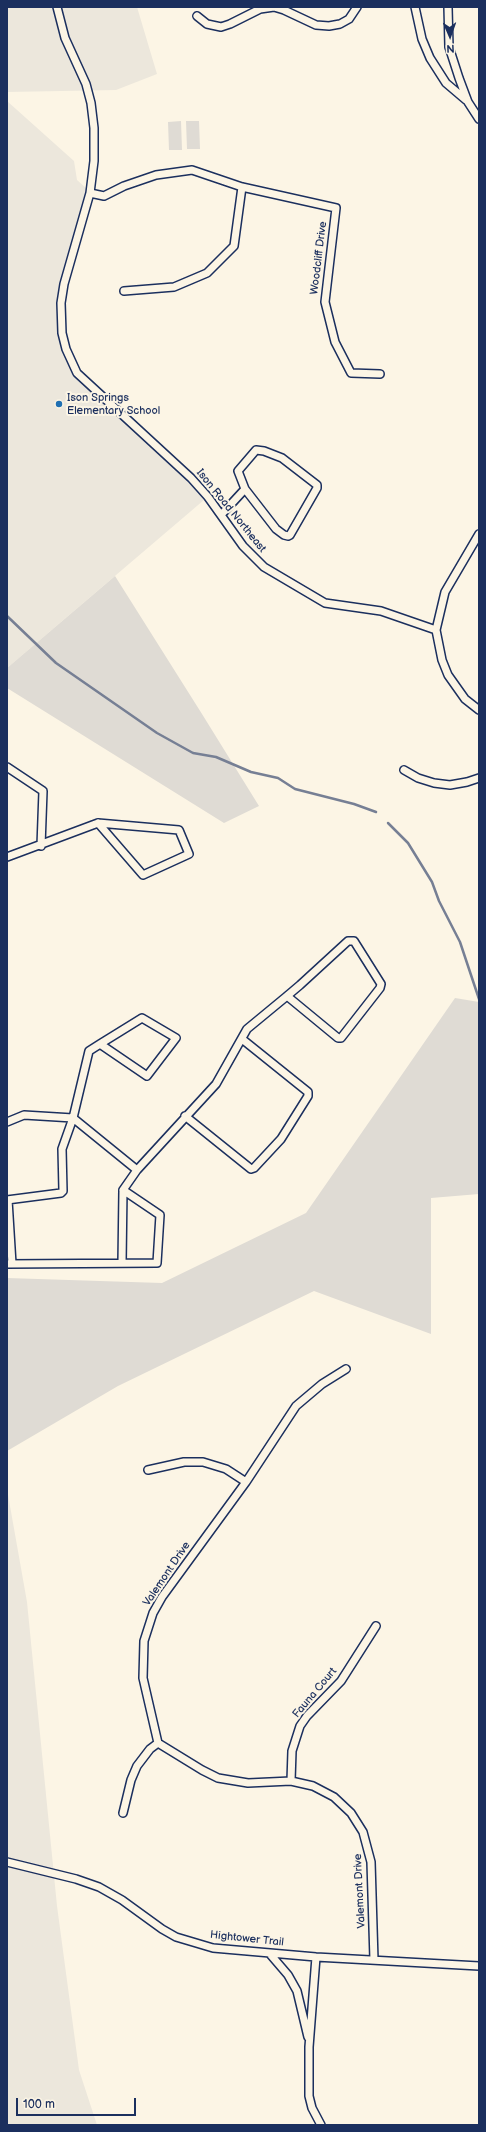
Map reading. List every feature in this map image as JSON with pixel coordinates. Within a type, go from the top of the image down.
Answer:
[{"type":"street","name":"Ison Road Northeast","points":[[57,7],[65,38],[86,84],[91,103],[94,128],[94,162],[90,194],[64,284],[61,303],[62,333],[72,364],[84,381],[191,478],[221,515],[242,546],[264,567],[325,603],[381,611],[436,630]]},
{"type":"street","points":[[197,16],[207,24],[221,26],[230,24],[260,9],[274,7],[316,25],[330,26],[340,24],[349,19],[357,7]]},
{"type":"street","points":[[415,7],[422,39],[434,65],[446,83],[468,102]]},
{"type":"street","points":[[448,7],[449,47],[468,102],[479,120]]},
{"type":"street","name":"Woodcliff Drive","points":[[90,194],[104,196],[124,186],[156,175],[192,170],[242,187],[336,208],[325,302],[335,342],[351,373],[380,374]]},
{"type":"street","points":[[124,291],[174,287],[207,273],[234,246],[242,187]]},
{"type":"street","points":[[256,450],[264,451],[282,458],[317,485],[317,488],[288,536],[276,529],[245,489],[238,471],[256,450]]},
{"type":"street","points":[[221,515],[245,489]]},
{"type":"street","points":[[479,534],[445,592],[436,630],[442,660],[448,675],[465,699],[479,710]]},
{"type":"street","points":[[7,767],[43,791],[41,846]]},
{"type":"street","points":[[404,770],[418,778],[434,783],[450,785],[479,778]]},
{"type":"street","points":[[7,857],[41,846],[98,823],[179,830],[189,854],[143,875],[98,823]]},
{"type":"street","points":[[122,1263],[124,1190],[137,1170],[216,1084],[247,1030],[348,941],[354,941],[381,984],[375,995],[341,1038],[338,1038],[287,996]]},
{"type":"street","points":[[100,1044],[147,1076],[176,1038],[142,1018],[100,1044],[89,1051],[72,1118],[62,1149],[63,1191],[61,1193],[8,1200],[9,1264],[157,1262],[160,1215],[124,1190]]},
{"type":"street","points":[[185,1116],[251,1169],[254,1168],[281,1139],[308,1096],[308,1092],[242,1038]]},
{"type":"street","points":[[7,1122],[24,1115],[72,1118],[137,1170]]},
{"type":"street","name":"Valemont Drive","points":[[346,1369],[322,1384],[296,1406],[246,1482],[162,1597],[147,1628],[142,1653],[143,1678],[158,1743],[218,1778],[248,1783],[290,1781],[313,1786],[334,1797],[351,1813],[363,1832],[371,1862],[374,1960]]},
{"type":"street","points":[[148,1470],[184,1462],[203,1462],[226,1468],[246,1482]]},
{"type":"street","name":"Fauna Court","points":[[290,1781],[292,1751],[300,1726],[307,1716],[341,1681],[376,1626]]},
{"type":"street","points":[[123,1813],[131,1780],[137,1766],[146,1753],[158,1743]]},
{"type":"street","name":"Hightower Trail","points":[[7,1862],[76,1879],[99,1887],[122,1900],[162,1929],[190,1942],[213,1948],[316,1958],[479,1966]]},
{"type":"street","points":[[270,1954],[288,1975],[297,1991],[306,2025],[309,2047]]},
{"type":"street","points":[[316,1958],[309,2047],[309,2096],[317,2124]]},
{"type":"shaded area","points":[[7,7],[137,7],[157,74],[116,90],[7,92]]},
{"type":"shaded area","name":"Ison Springs Elementary School","points":[[7,101],[74,161],[77,180],[87,189],[63,306],[64,342],[76,373],[211,494],[7,668]]},
{"type":"shaded area","points":[[181,121],[182,150],[169,150],[168,122]]},
{"type":"shaded area","points":[[186,121],[199,121],[200,149],[187,149]]},
{"type":"shaded area","points":[[115,576],[259,806],[224,823],[7,688],[7,668]]},
{"type":"shaded area","points":[[455,998],[479,1002],[479,1194],[431,1198],[431,1334],[314,1291],[118,1386],[7,1451],[7,1278],[162,1283],[306,1213]]},
{"type":"shaded area","points":[[7,1489],[27,1602],[57,1906],[79,2070],[97,2125],[7,2125]]},
{"type":"waterway","points":[[7,616],[56,663],[157,733],[193,753],[216,757],[251,772],[278,778],[295,789],[354,804],[376,812]]},
{"type":"waterway","points":[[388,823],[408,843],[432,882],[439,901],[460,942],[479,999]]},
{"type":"place","name":"Ison Springs Elementary School","points":[[59,404]]}]
